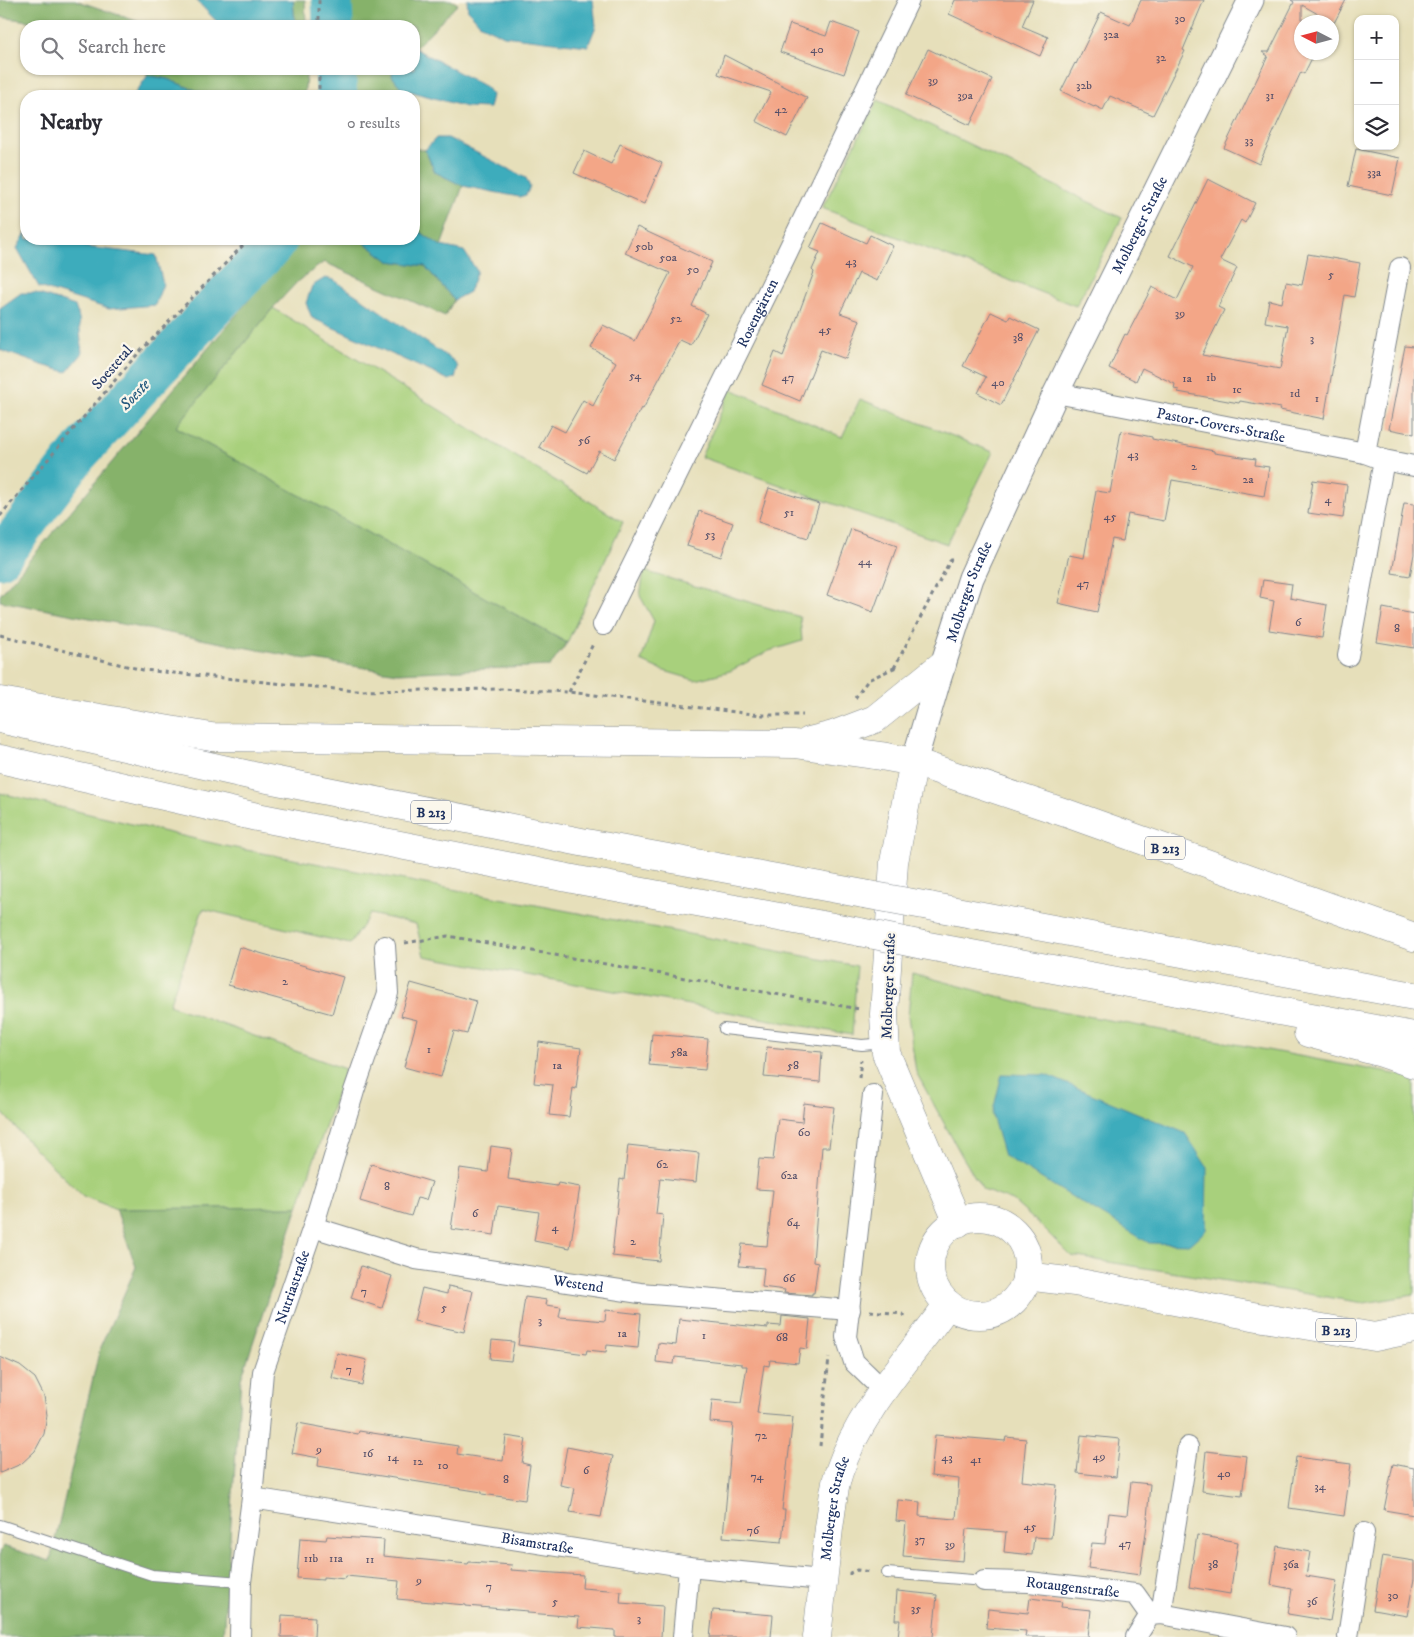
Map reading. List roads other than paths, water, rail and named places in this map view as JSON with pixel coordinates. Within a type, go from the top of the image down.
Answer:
[{"type":"main road","name":"B 213","points":[[795,744],[834,736],[875,718],[942,665]]},
{"type":"main road","name":"B 213","points":[[0,701],[211,737],[795,744],[881,756],[914,762],[1066,813],[1414,937]]},
{"type":"main road","name":"B 213","points":[[0,718],[258,777],[595,844],[1414,996]]},
{"type":"main road","points":[[0,759],[267,819],[578,880],[1414,1036]]},
{"type":"main road","name":"Molberger Straße","points":[[914,762],[894,862],[884,1014],[886,1053],[958,1223]]},
{"type":"main road","points":[[1218,1000],[1269,1020],[1414,1064]]},
{"type":"main road","points":[[979,1217],[995,1220],[1009,1228],[1020,1240],[1026,1255],[1026,1276],[1023,1287],[1014,1300],[1001,1310],[986,1315],[970,1315],[955,1309],[942,1299],[934,1286],[930,1270],[931,1254],[938,1240],[948,1228],[962,1220],[979,1217]]},
{"type":"main road","points":[[1026,1276],[1075,1282],[1258,1317]]},
{"type":"main road","name":"Molberger Straße","points":[[817,1637],[836,1581],[832,1505],[838,1472],[860,1426],[883,1390],[928,1333],[948,1304]]},
{"type":"main road","name":"B 213","points":[[1258,1317],[1349,1322],[1414,1309]]},
{"type":"main road","name":"B 213","points":[[1258,1317],[1375,1337],[1414,1329]]},
{"type":"street","name":"Rosengärten","points":[[603,625],[784,259],[909,0]]},
{"type":"street","name":"Molberger Straße","points":[[914,762],[942,665],[971,578],[1056,393],[1251,0]]},
{"type":"street","points":[[1364,453],[1400,268]]},
{"type":"street","name":"Pastor-Covers-Straße","points":[[1056,393],[1364,453],[1384,460],[1414,466]]},
{"type":"street","points":[[1348,656],[1384,460]]},
{"type":"street","name":"Nutriastraße","points":[[240,1637],[241,1582],[252,1498],[262,1372],[313,1227],[354,1091],[388,993],[385,946]]},
{"type":"street","points":[[873,1095],[846,1337],[854,1362],[883,1390]]},
{"type":"street","name":"Westend","points":[[313,1227],[416,1259],[640,1293],[850,1310]]},
{"type":"street","points":[[1136,1637],[1156,1614],[1188,1447]]},
{"type":"street","name":"Bisamstraße","points":[[252,1498],[689,1567],[836,1581]]},
{"type":"street","points":[[1348,1637],[1364,1533]]},
{"type":"street","points":[[683,1637],[689,1567]]},
{"type":"street","name":"Rotaugenstraße","points":[[984,1581],[1029,1582],[1135,1594],[1156,1614]]},
{"type":"street","points":[[1156,1614],[1285,1637]]},
{"type":"lane","points":[[724,1029],[862,1045],[886,1042]]},
{"type":"lane","points":[[0,1525],[152,1575],[241,1582]]},
{"type":"lane","points":[[887,1573],[984,1581]]},
{"type":"water","points":[[196,0],[293,0],[295,20],[215,20]]},
{"type":"water","points":[[467,0],[593,0],[596,26],[588,46],[504,36],[481,25],[468,10]]},
{"type":"water","points":[[420,51],[486,87],[492,95],[489,108],[466,107],[420,94],[420,90],[402,89],[392,76],[420,75]]},
{"type":"water","points":[[148,75],[167,79],[195,90],[138,90]]},
{"type":"water","points":[[436,138],[448,138],[526,178],[530,187],[526,195],[519,197],[463,186],[435,172],[425,150]]},
{"type":"water","points":[[420,232],[441,246],[464,251],[477,271],[469,292],[454,300],[425,266],[389,261],[367,245],[420,245]]},
{"type":"water","points":[[20,243],[20,245],[82,245],[156,255],[163,284],[155,305],[109,309],[39,287],[17,248]]},
{"type":"water","points":[[325,278],[334,280],[454,361],[458,367],[455,378],[449,380],[312,318],[306,303],[312,286]]},
{"type":"water","points":[[21,293],[36,293],[75,306],[79,318],[82,354],[67,372],[0,350],[0,308]]},
{"type":"water","points":[[1002,1074],[1046,1075],[1185,1133],[1207,1167],[1206,1230],[1191,1244],[1149,1243],[1004,1156],[992,1115]]},
{"type":"waterway","name":"Soeste","points":[[332,0],[333,20]]},
{"type":"waterway","name":"Soeste","points":[[335,75],[337,90]]},
{"type":"waterway","name":"Soeste","points":[[0,558],[78,454],[274,245]]}]
